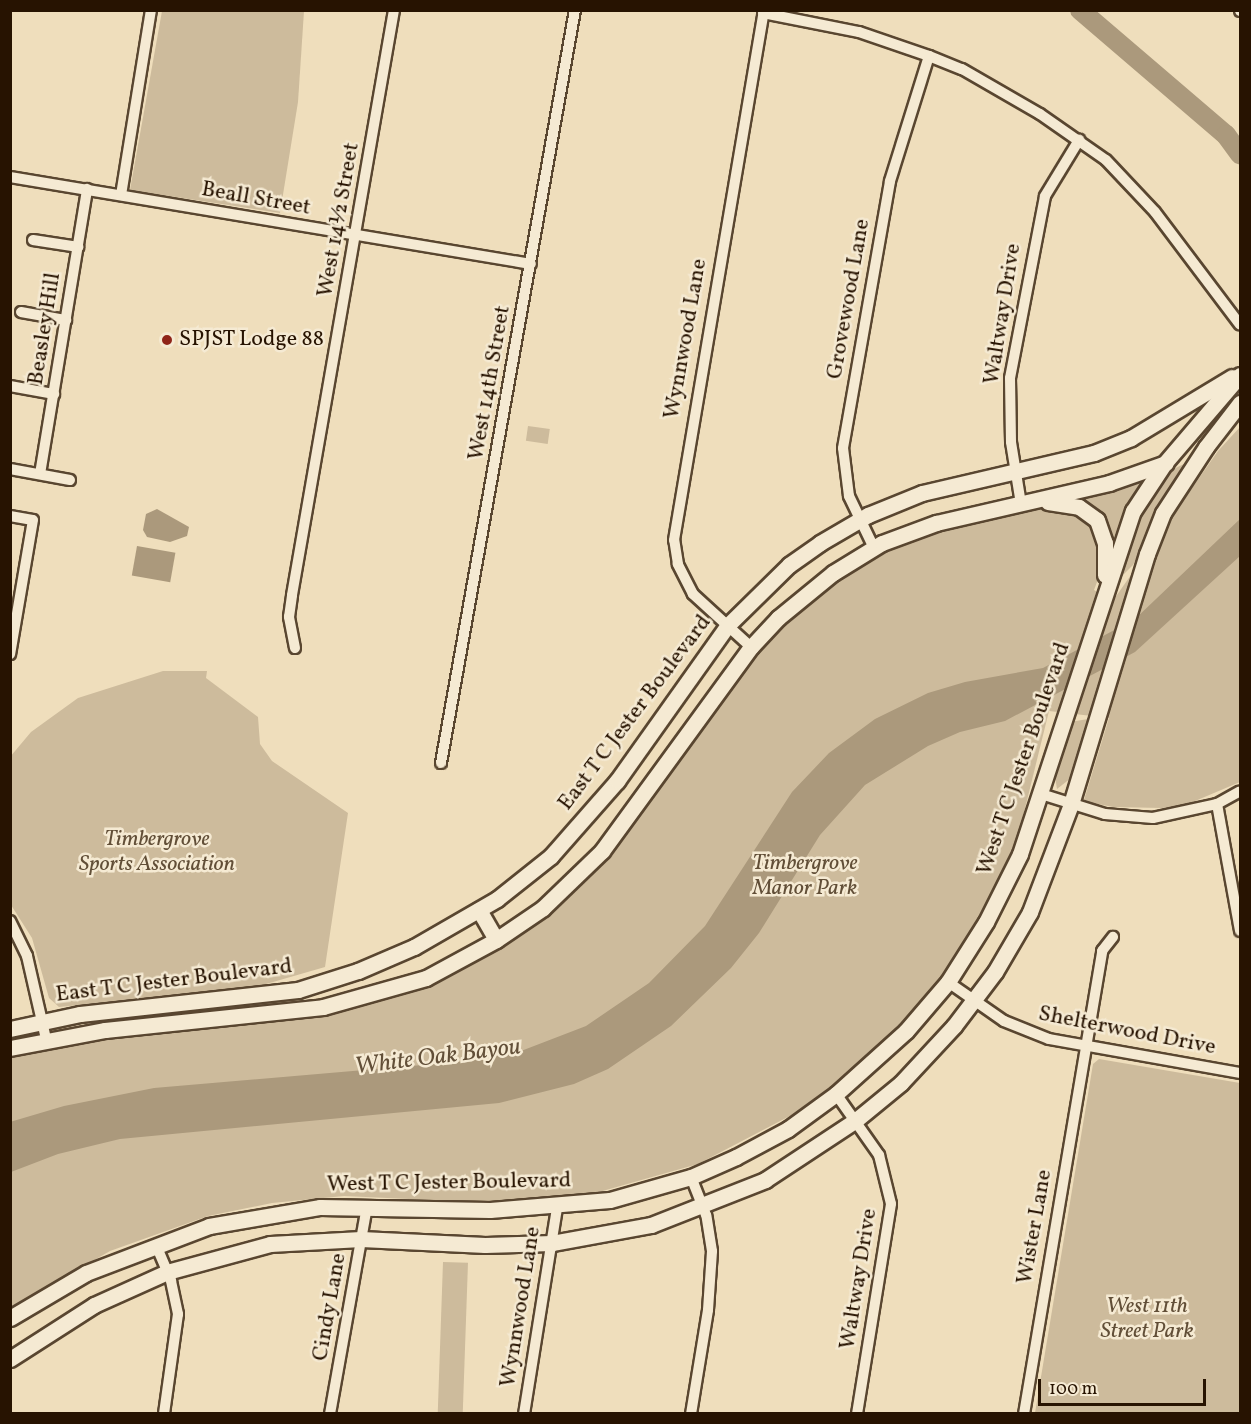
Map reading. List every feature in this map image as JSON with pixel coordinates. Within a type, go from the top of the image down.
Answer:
[{"type":"main road","name":"East T C Jester Boulevard","points":[[10,1029],[42,1020],[298,990],[414,947],[479,910],[526,878],[595,809],[727,626],[789,565],[860,520],[922,493],[1016,473],[1094,453],[1131,438],[1240,373]]},
{"type":"main road","name":"West T C Jester Boulevard","points":[[10,1318],[86,1273],[209,1226],[320,1207],[557,1207],[610,1200],[691,1177],[788,1129],[836,1094],[906,1031],[948,982],[1005,888],[1041,794],[1103,593],[1133,511],[1164,464],[1240,373]]},
{"type":"main road","points":[[10,1359],[94,1305],[167,1272],[270,1244],[362,1239],[485,1245],[552,1243],[651,1225],[703,1207],[765,1180],[856,1120],[909,1075],[975,1001],[1030,912],[1071,804],[1147,554],[1164,513],[1226,419],[1240,402]]},
{"type":"main road","name":"East T C Jester Boulevard","points":[[10,1048],[46,1039],[323,1007],[426,978],[496,940],[543,908],[602,851],[751,647],[810,589],[874,548],[936,523],[1109,483],[1164,464],[1187,453],[1226,419]]},
{"type":"main road","points":[[1021,504],[1058,502],[1079,507],[1097,520],[1106,551],[1103,593]]},
{"type":"main road","points":[[479,910],[496,940]]},
{"type":"street","points":[[121,195],[151,10]]},
{"type":"street","name":"West 14½ Street","points":[[294,648],[289,617],[394,10]]},
{"type":"street","name":"West 14th Street","points":[[441,763],[575,10]]},
{"type":"street","points":[[763,12],[859,32],[929,56],[981,80],[1079,140],[1106,160],[1155,212],[1240,325]]},
{"type":"street","name":"Wynnwood Lane","points":[[751,647],[727,626],[684,580],[674,540],[763,12]]},
{"type":"street","name":"Grovewood Lane","points":[[874,548],[849,496],[843,448],[890,180],[929,56]]},
{"type":"street","name":"Waltway Drive","points":[[1021,504],[1008,409],[1010,378],[1045,196],[1079,140]]},
{"type":"street","name":"Beall Street","points":[[10,177],[531,264]]},
{"type":"street","name":"Beasley Hill","points":[[40,474],[87,189]]},
{"type":"street","points":[[33,240],[78,247]]},
{"type":"street","points":[[21,312],[66,320]]},
{"type":"street","points":[[10,386],[54,394]]},
{"type":"street","points":[[10,469],[70,480]]},
{"type":"street","points":[[10,516],[33,520],[10,654]]},
{"type":"street","points":[[1041,794],[1105,814],[1153,818],[1217,804],[1240,791]]},
{"type":"street","points":[[1217,804],[1240,931]]},
{"type":"street","points":[[10,921],[27,956],[46,1039]]},
{"type":"street","name":"Wister Lane","points":[[1024,1413],[1102,951],[1113,937]]},
{"type":"street","name":"Shelterwood Drive","points":[[948,982],[1024,1030],[1085,1046],[1240,1073]]},
{"type":"street","name":"Waltway Drive","points":[[836,1094],[879,1155],[891,1204],[857,1413]]},
{"type":"street","points":[[691,1177],[703,1207],[711,1251],[709,1298],[691,1413]]},
{"type":"street","name":"Cindy Lane","points":[[330,1413],[367,1207]]},
{"type":"street","name":"Wynnwood Lane","points":[[524,1413],[557,1207]]},
{"type":"street","points":[[156,1245],[167,1272],[178,1314],[164,1413]]},
{"type":"green space","points":[[162,11],[304,11],[298,102],[280,213],[130,190]]},
{"type":"green space","points":[[528,426],[550,429],[548,444],[526,441]]},
{"type":"green space","name":"Timbergrove Manor Park","points":[[1240,427],[1240,782],[1188,804],[1162,808],[1113,807],[1088,802],[1084,800],[1109,718],[1049,711],[1015,849],[994,895],[940,981],[907,1021],[855,1071],[807,1107],[698,1164],[592,1194],[496,1203],[344,1196],[272,1203],[208,1216],[110,1251],[11,1308],[11,1054],[93,1038],[283,1020],[363,1004],[404,991],[541,915],[766,639],[829,582],[886,549],[929,531],[1055,505],[1078,511],[1098,532],[1100,574],[1094,590],[1112,602],[1218,451]]},
{"type":"green space","points":[[1184,464],[1133,565],[1121,577],[1145,505],[1165,473]]},
{"type":"green space","points":[[1142,482],[1112,538],[1095,511],[1082,499]]},
{"type":"green space","name":"Timbergrove Sports Association","points":[[163,671],[207,671],[206,678],[258,717],[260,744],[272,761],[348,813],[325,967],[252,988],[59,1007],[49,998],[32,938],[11,905],[10,757],[31,732],[78,698]]},
{"type":"green space","points":[[1088,719],[1071,778],[1057,789],[1054,770],[1070,722]]},
{"type":"green space","name":"West 11th Street Park","points":[[1099,1059],[1240,1083],[1240,1413],[1035,1413],[1093,1064]]},
{"type":"green space","points":[[443,1262],[468,1263],[463,1414],[438,1414]]},
{"type":"shaded area","points":[[157,509],[189,527],[187,536],[170,542],[147,537],[143,530],[146,514]]},
{"type":"shaded area","points":[[1240,519],[1240,556],[1135,652],[1005,721],[960,732],[928,746],[865,785],[820,835],[759,933],[731,968],[671,1026],[608,1069],[574,1084],[499,1103],[120,1139],[58,1154],[11,1172],[10,1122],[64,1106],[154,1088],[469,1061],[521,1051],[586,1026],[649,983],[705,926],[792,792],[829,753],[875,719],[928,693],[965,682],[1043,668],[1135,619]]},
{"type":"shaded area","points":[[137,546],[175,553],[170,582],[132,576]]},
{"type":"waterway","points":[[1080,10],[1226,135],[1240,154]]},
{"type":"place","name":"SPJST Lodge 88","points":[[167,340]]},
{"type":"water label","name":"White Oak Bayou","points":[[438,1058]]}]
